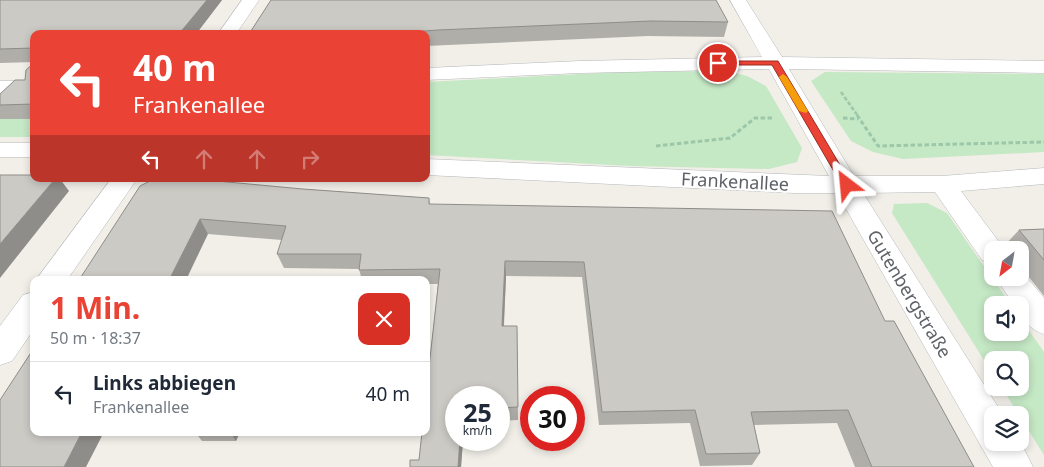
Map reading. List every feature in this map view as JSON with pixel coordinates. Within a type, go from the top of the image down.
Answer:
[{"type":"street","points":[[230,30],[251,0]]},
{"type":"street","name":"Gutenbergstraße","points":[[738,0],[847,185],[859,210],[984,418]]},
{"type":"street","points":[[430,74],[621,65],[775,63],[1044,67]]},
{"type":"street","points":[[0,87],[30,87]]},
{"type":"street","points":[[0,150],[30,150]]},
{"type":"street","name":"Frankenallee","points":[[430,166],[795,185],[942,184],[1044,176]]},
{"type":"street","points":[[54,276],[122,182]]},
{"type":"street","points":[[942,184],[984,242]]},
{"type":"street","points":[[1017,286],[1044,322]]},
{"type":"street","points":[[0,351],[30,310]]},
{"type":"street","points":[[1005,451],[1014,467]]},
{"type":"path","points":[[837,86],[878,146],[1044,142]]},
{"type":"path","points":[[656,146],[730,138],[755,118]]},
{"type":"green space","points":[[727,71],[747,76],[766,86],[802,148],[797,162],[769,169],[631,166],[430,155],[430,82],[620,72]]},
{"type":"green space","points":[[825,72],[1044,74],[1044,152],[903,159],[873,152],[851,141],[811,81]]},
{"type":"green space","points":[[30,99],[30,137],[0,137],[0,104]]},
{"type":"green space","points":[[927,203],[947,213],[984,266],[984,286],[998,286],[1005,296],[984,296],[984,341],[1029,341],[1029,331],[1044,352],[1044,455],[1029,431],[1029,406],[1013,406],[1007,396],[1029,396],[1029,351],[984,351],[984,360],[892,213],[894,204]]},
{"type":"building","points":[[0,0],[207,0],[182,30],[30,30],[30,48],[0,49]]},
{"type":"building","points":[[271,0],[716,0],[728,22],[651,21],[430,31],[252,30]]},
{"type":"building","points":[[30,66],[30,104],[0,105],[0,94],[15,80],[25,80],[26,70]]},
{"type":"building","points":[[0,175],[30,175],[30,182],[52,182],[0,244]]},
{"type":"building","points":[[148,182],[227,182],[429,198],[429,204],[832,211],[885,321],[894,321],[974,467],[872,467],[848,410],[751,412],[760,453],[706,454],[695,410],[602,412],[584,262],[505,261],[502,326],[517,326],[518,407],[510,407],[510,386],[445,386],[445,451],[459,451],[458,467],[410,467],[410,460],[419,460],[422,436],[430,436],[430,358],[440,269],[359,270],[361,254],[277,254],[286,226],[200,219],[171,276],[82,276],[140,186]]},
{"type":"building","points":[[1044,229],[1044,260],[1029,241],[1019,230]]},
{"type":"building","points":[[30,354],[30,436],[80,436],[64,467],[0,467],[0,400]]},
{"type":"slow traffic","points":[[783,77],[803,111]]},
{"type":"route","points":[[718,63],[775,63],[847,185]]}]
